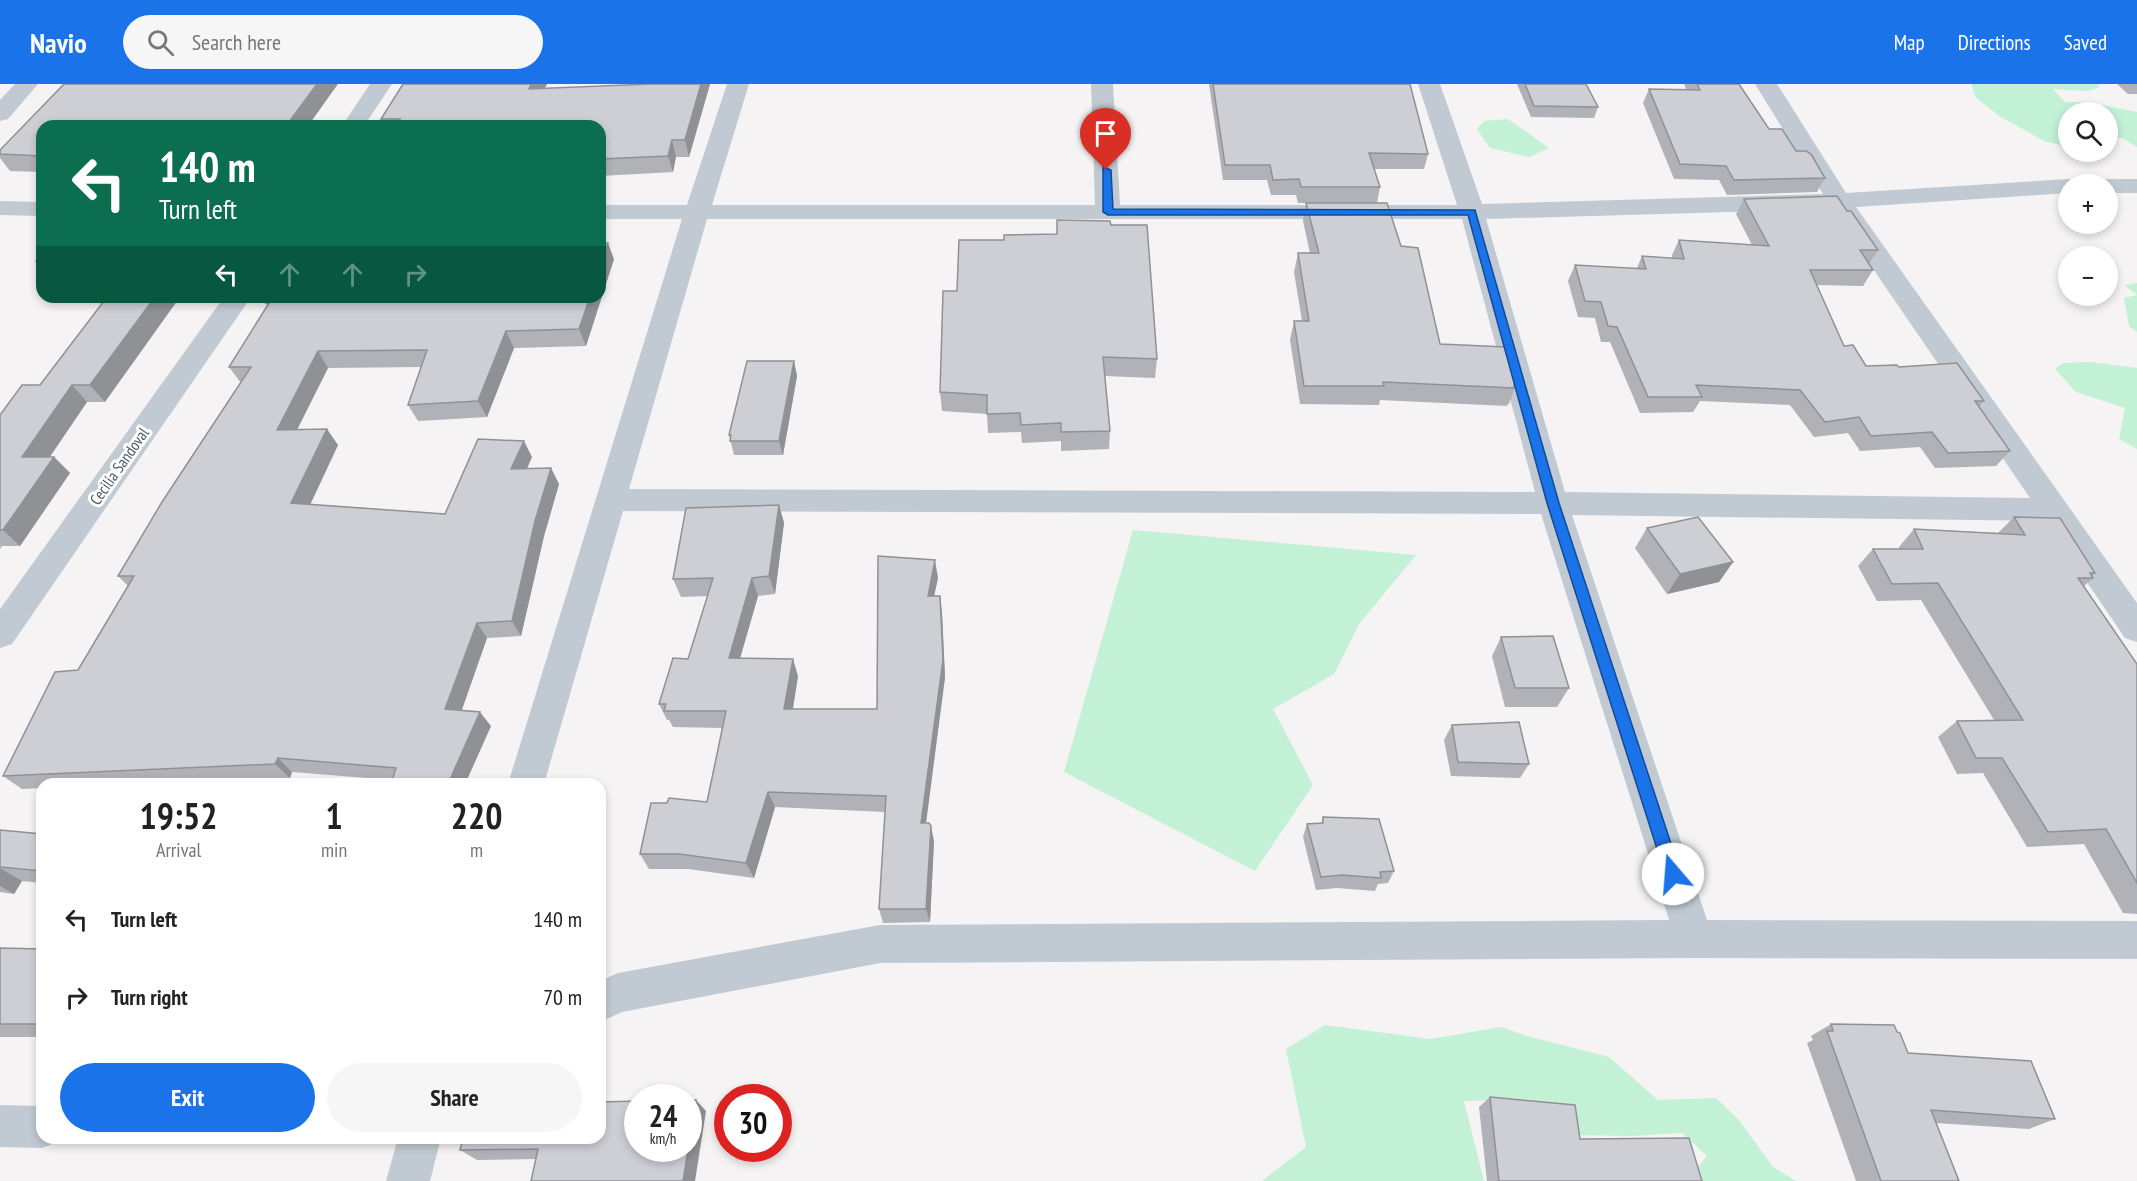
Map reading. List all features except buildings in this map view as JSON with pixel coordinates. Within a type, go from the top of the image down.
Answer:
[{"type":"street","points":[[0,114],[27,84]]},
{"type":"street","points":[[357,120],[381,84]]},
{"type":"street","points":[[528,778],[697,212],[738,84]]},
{"type":"street","points":[[1102,84],[1108,212]]},
{"type":"street","points":[[1429,84],[1472,212],[1553,503],[1694,939]]},
{"type":"street","points":[[1766,84],[1839,201],[2137,629]]},
{"type":"street","points":[[2118,186],[2137,186]]},
{"type":"street","points":[[606,212],[1472,212],[1839,201],[2058,187]]},
{"type":"street","points":[[0,208],[36,209]]},
{"type":"street","name":"Cecilia Sandoval","points":[[0,635],[234,303]]},
{"type":"street","points":[[611,500],[1553,503],[2055,510]]},
{"type":"street","points":[[606,999],[618,993],[880,944],[1694,939],[2137,940]]},
{"type":"street","points":[[0,1126],[36,1127]]},
{"type":"street","points":[[408,1181],[418,1144]]},
{"type":"green space","points":[[1971,84],[2097,84],[2100,87],[2087,91],[2053,89],[2065,102],[2058,102],[2058,144],[2046,142],[2001,117],[1976,98]]},
{"type":"green space","points":[[2118,108],[2137,112],[2137,147],[2118,138]]},
{"type":"green space","points":[[1508,119],[1549,148],[1529,157],[1490,148],[1477,129],[1484,121]]},
{"type":"green space","points":[[2137,283],[2137,295],[2124,285]]},
{"type":"green space","points":[[2137,295],[2137,332],[2129,326],[2124,298]]},
{"type":"green space","points":[[2090,362],[2137,368],[2137,449],[2119,439],[2125,408],[2076,392],[2055,369],[2063,363]]},
{"type":"green space","points":[[1133,530],[1416,555],[1359,624],[1334,674],[1273,709],[1313,785],[1255,871],[1064,772]]},
{"type":"green space","points":[[1325,1025],[1430,1039],[1501,1027],[1609,1057],[1658,1100],[1716,1098],[1738,1119],[1773,1167],[1796,1181],[1695,1181],[1693,1172],[1707,1156],[1682,1133],[1632,1136],[1574,1135],[1509,1100],[1464,1101],[1484,1181],[1262,1181],[1306,1147],[1286,1049]]},
{"type":"route","points":[[1106,170],[1108,212],[1472,212],[1553,503],[1673,874]]}]
